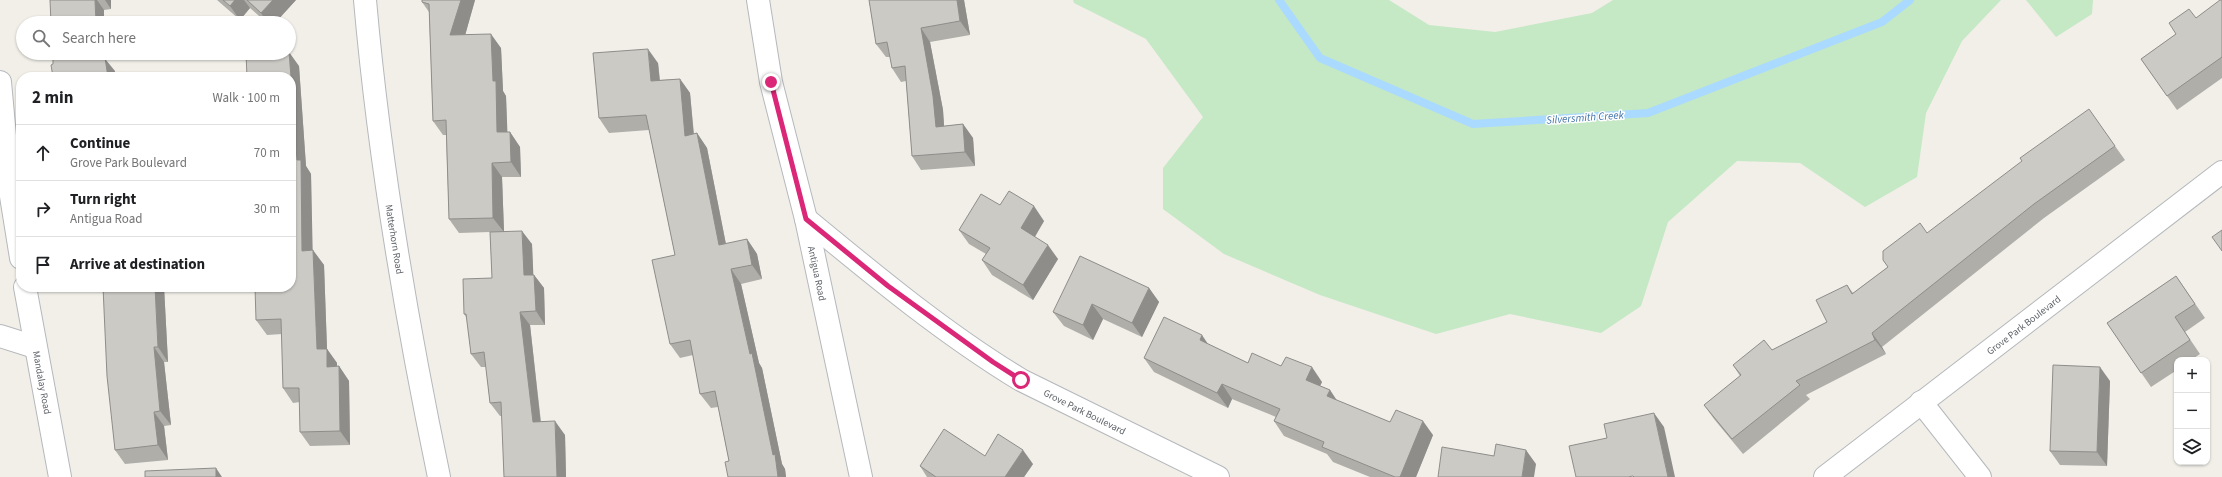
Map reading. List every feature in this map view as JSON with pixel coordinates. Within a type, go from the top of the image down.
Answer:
[{"type":"street","name":"Matterhorn Road","points":[[365,0],[373,93],[404,297],[413,352],[439,477]]},
{"type":"street","name":"Antigua Road","points":[[758,0],[771,82],[806,219],[861,477]]},
{"type":"street","points":[[0,82],[10,190],[16,227]]},
{"type":"street","name":"Grove Park Boulevard","points":[[1825,477],[2222,172]]},
{"type":"street","name":"Grove Park Boulevard","points":[[806,219],[888,286],[993,362],[1021,380],[1218,477]]},
{"type":"street","name":"Mandalay Road","points":[[26,292],[60,477]]},
{"type":"street","points":[[0,336],[35,347]]},
{"type":"street","points":[[1921,402],[1980,477]]},
{"type":"green space","points":[[1073,0],[1389,0],[1429,25],[1495,32],[1592,13],[1613,0],[2001,0],[1962,41],[1926,113],[1917,177],[1865,207],[1800,163],[1737,161],[1668,222],[1641,306],[1601,333],[1510,314],[1436,334],[1320,295],[1224,254],[1163,209],[1163,168],[1203,117],[1146,39],[1074,3]]},
{"type":"green space","points":[[2026,0],[2093,0],[2092,14],[2056,37]]},
{"type":"building","points":[[50,0],[95,0],[96,16],[51,16]]},
{"type":"building","points":[[223,0],[235,0],[230,6]]},
{"type":"building","points":[[247,0],[273,0],[261,13]]},
{"type":"building","points":[[422,0],[461,0],[450,35],[491,34],[493,81],[496,81],[497,132],[510,132],[511,162],[492,163],[493,218],[449,219],[446,120],[433,121],[429,4],[422,2]]},
{"type":"building","points":[[869,0],[957,0],[960,21],[921,28],[933,96],[936,127],[963,124],[965,152],[912,156],[905,66],[892,68],[887,42],[876,44]]},
{"type":"building","points":[[2222,0],[2222,57],[2167,96],[2141,59],[2176,34],[2169,23],[2189,9],[2196,18]]},
{"type":"building","points":[[648,49],[651,81],[680,79],[685,136],[697,133],[719,245],[747,239],[752,265],[731,269],[750,354],[752,353],[773,455],[775,454],[778,477],[728,477],[725,462],[729,461],[715,391],[700,394],[690,340],[670,344],[652,260],[675,255],[646,115],[599,118],[593,53]]},
{"type":"building","points":[[53,60],[105,60],[107,72],[52,72],[51,65],[53,64]]},
{"type":"building","points":[[246,60],[290,60],[291,72],[247,72]]},
{"type":"building","points":[[2089,109],[2115,146],[2034,204],[1872,333],[1875,340],[1796,381],[1800,385],[1732,439],[1704,405],[1741,375],[1733,365],[1764,340],[1772,350],[1827,322],[1816,300],[1847,285],[1852,294],[1888,267],[1883,260],[1883,251],[1920,223],[1927,233],[2022,161],[2020,158]]},
{"type":"building","points":[[296,146],[297,160],[301,160],[302,251],[313,250],[317,349],[327,349],[327,367],[339,366],[340,431],[300,432],[299,388],[283,388],[281,319],[256,320],[255,292],[296,292]]},
{"type":"building","points":[[1009,191],[1034,206],[1021,228],[1048,245],[1023,285],[982,260],[990,248],[959,230],[981,194],[1000,205]]},
{"type":"building","points":[[2222,230],[2222,251],[2212,237]]},
{"type":"building","points":[[522,231],[524,275],[534,275],[536,311],[520,312],[533,422],[555,421],[557,477],[504,477],[501,402],[490,403],[484,352],[471,354],[466,314],[464,314],[463,279],[492,278],[490,232]]},
{"type":"building","points":[[1080,256],[1149,288],[1132,323],[1092,304],[1083,325],[1053,312]]},
{"type":"building","points":[[2176,276],[2195,304],[2175,317],[2190,340],[2141,373],[2107,323]]},
{"type":"building","points":[[103,292],[155,292],[158,347],[154,347],[160,411],[154,412],[158,445],[115,450],[107,376]]},
{"type":"building","points":[[1164,317],[1202,335],[1200,340],[1248,363],[1252,353],[1281,366],[1286,357],[1312,367],[1306,380],[1330,390],[1327,396],[1390,422],[1396,410],[1423,421],[1400,477],[1395,477],[1322,447],[1324,442],[1274,421],[1280,409],[1222,384],[1217,393],[1144,358]]},
{"type":"building","points":[[2053,365],[2100,367],[2097,452],[2050,451]]},
{"type":"building","points":[[1654,413],[1668,477],[1576,477],[1569,446],[1607,438],[1604,424]]},
{"type":"building","points":[[944,429],[985,456],[998,434],[1023,450],[1005,477],[936,477],[920,466]]},
{"type":"building","points":[[1496,444],[1526,450],[1522,477],[1438,477],[1442,447],[1494,456]]},
{"type":"building","points":[[216,468],[216,477],[145,477],[145,471]]},
{"type":"waterway","name":"Silversmith Creek","points":[[1279,0],[1320,58],[1473,124],[1648,113],[1882,22],[1910,0]]},
{"type":"route","points":[[771,82],[806,219],[888,286],[993,362],[1021,380]]}]
